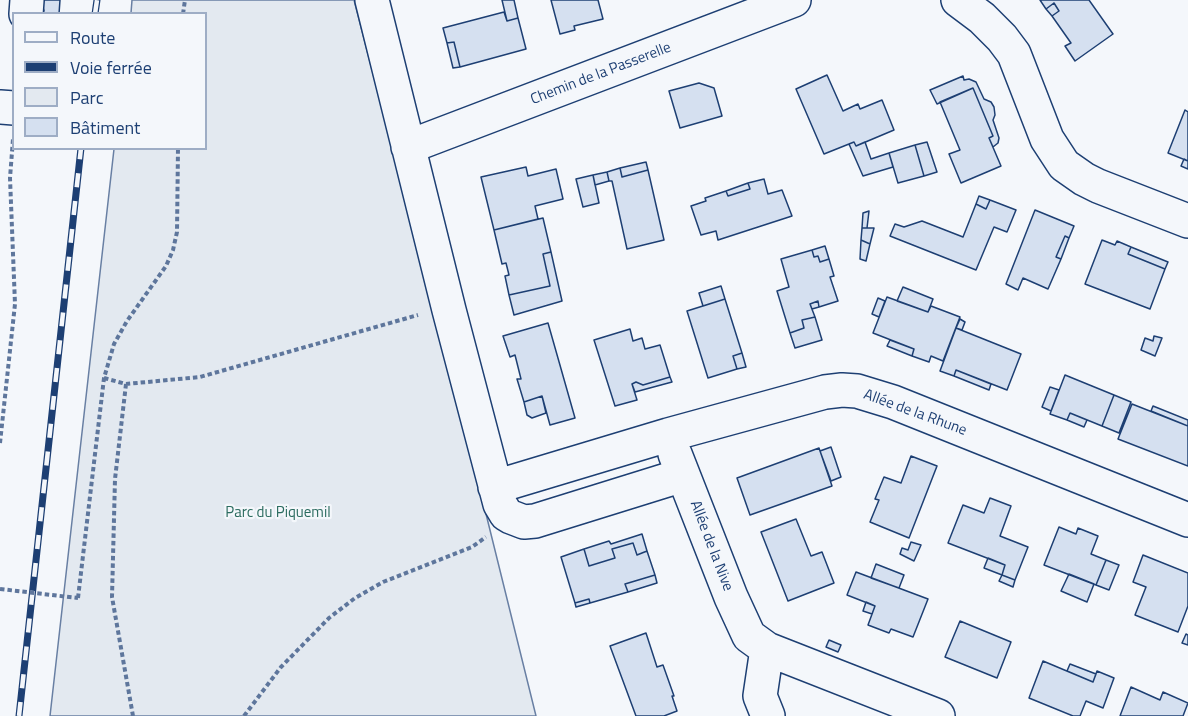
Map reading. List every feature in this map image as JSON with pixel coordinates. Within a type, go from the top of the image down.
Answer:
[{"type":"street","points":[[372,0],[449,310],[500,500],[524,522],[683,475]]},
{"type":"street","name":"Chemin de la Passerelle","points":[[408,147],[794,0]]},
{"type":"street","points":[[958,0],[982,18],[1014,54],[1047,140],[1064,165],[1098,186],[1188,221]]},
{"type":"street","name":"Allée de la Rhune","points":[[500,500],[668,435],[825,392],[857,391],[892,402],[1188,520]]},
{"type":"street","name":"Allée de la Nive","points":[[668,435],[731,597],[749,636],[767,649],[938,716]]},
{"type":"street","points":[[767,649],[760,696],[768,716]]},
{"type":"path","points":[[0,443],[3,389],[15,304],[10,178],[13,150]]},
{"type":"path","points":[[0,589],[78,598],[104,378],[114,344],[127,321],[166,266],[172,250],[177,232],[177,150]]},
{"type":"path","points":[[104,378],[126,384],[200,377],[413,316],[449,310]]},
{"type":"path","points":[[126,384],[115,478],[112,597],[134,716]]},
{"type":"path","points":[[244,716],[281,667],[329,618],[383,582],[472,547],[490,534],[500,500]]},
{"type":"green space","name":"Parc du Piquemil","points":[[132,0],[354,0],[463,421],[536,716],[50,716],[114,150],[207,150],[207,12],[131,12]]},
{"type":"building","points":[[41,0],[60,0],[59,12],[42,12],[44,11]]},
{"type":"building","points":[[502,0],[514,0],[518,18],[507,21]]},
{"type":"building","points":[[551,0],[598,0],[603,19],[574,26],[575,30],[560,34]]},
{"type":"building","points":[[1040,0],[1089,0],[1113,34],[1075,61],[1065,46],[1071,43],[1052,16],[1059,11],[1054,3],[1046,9]]},
{"type":"building","points":[[1054,3],[1059,11],[1052,16],[1046,9]]},
{"type":"building","points":[[504,12],[507,21],[518,18],[526,49],[460,67],[454,42],[447,43],[443,28]]},
{"type":"building","points":[[454,42],[460,67],[453,68],[447,43]]},
{"type":"building","points":[[827,75],[843,111],[858,104],[860,109],[882,100],[894,130],[856,146],[854,142],[824,154],[796,89]]},
{"type":"building","points":[[963,76],[964,80],[969,79],[976,82],[984,99],[991,102],[994,107],[993,120],[999,138],[998,143],[993,147],[989,138],[993,136],[973,88],[937,104],[930,90]]},
{"type":"building","points":[[699,83],[714,88],[722,116],[680,128],[669,91]]},
{"type":"building","points":[[973,88],[993,136],[989,138],[1001,166],[961,183],[949,154],[960,150],[940,102]]},
{"type":"building","points":[[1185,110],[1188,112],[1188,161],[1168,153]]},
{"type":"building","points":[[854,142],[856,146],[865,142],[871,159],[889,153],[893,167],[863,176],[849,144]]},
{"type":"building","points":[[927,142],[937,172],[924,176],[915,145]]},
{"type":"building","points":[[915,145],[924,176],[898,183],[889,153]]},
{"type":"building","points":[[1184,159],[1188,161],[1188,169],[1181,166]]},
{"type":"building","points":[[646,162],[648,170],[622,177],[620,168]]},
{"type":"building","points":[[526,167],[528,176],[556,169],[563,199],[535,206],[538,219],[494,230],[481,177]]},
{"type":"building","points":[[620,168],[622,177],[648,170],[664,240],[627,249],[612,181],[609,181],[607,172]]},
{"type":"building","points":[[607,172],[609,181],[595,185],[593,175]]},
{"type":"building","points":[[593,175],[599,203],[583,207],[576,179]]},
{"type":"building","points":[[764,179],[768,194],[782,190],[792,216],[718,240],[716,231],[701,235],[691,206],[706,201],[705,198],[726,191],[728,196],[750,189],[748,183]]},
{"type":"building","points":[[748,183],[750,189],[728,196],[726,191]]},
{"type":"building","points":[[979,196],[990,200],[986,209],[976,204]]},
{"type":"building","points":[[990,200],[1016,210],[1007,232],[994,227],[976,270],[890,236],[895,224],[904,227],[922,221],[963,237],[976,204],[986,209]]},
{"type":"building","points":[[1035,210],[1074,226],[1069,238],[1065,236],[1056,257],[1061,259],[1048,289],[1023,278],[1018,290],[1006,284]]},
{"type":"building","points":[[869,211],[867,228],[862,228],[863,213]]},
{"type":"building","points":[[543,218],[551,252],[543,254],[550,286],[509,295],[505,276],[509,275],[506,263],[502,264],[494,230]]},
{"type":"building","points":[[862,228],[874,228],[870,244],[861,240]]},
{"type":"building","points":[[1065,236],[1069,238],[1061,259],[1056,257]]},
{"type":"building","points":[[861,240],[870,244],[866,261],[860,259]]},
{"type":"building","points":[[1102,240],[1115,245],[1117,241],[1131,247],[1128,254],[1165,269],[1150,309],[1085,284]]},
{"type":"building","points":[[825,246],[829,259],[820,262],[818,256],[814,257],[812,250]]},
{"type":"building","points":[[1131,247],[1168,262],[1165,269],[1128,254]]},
{"type":"building","points":[[812,250],[814,257],[818,256],[820,262],[829,259],[834,276],[830,277],[838,301],[819,307],[818,301],[810,304],[815,317],[802,320],[804,328],[790,333],[777,291],[789,287],[781,259]]},
{"type":"building","points":[[551,252],[562,301],[514,315],[509,295],[550,286],[543,254]]},
{"type":"building","points":[[721,286],[725,299],[703,306],[699,293]]},
{"type":"building","points":[[903,287],[933,299],[928,312],[897,301]]},
{"type":"building","points":[[887,297],[928,312],[931,306],[960,317],[943,361],[931,356],[929,362],[912,356],[914,349],[873,333]]},
{"type":"building","points":[[878,298],[885,301],[879,317],[872,314]]},
{"type":"building","points":[[725,299],[742,353],[733,356],[737,369],[708,378],[687,311]]},
{"type":"building","points":[[818,301],[819,307],[812,309],[810,304]]},
{"type":"building","points":[[815,317],[822,340],[795,348],[790,333],[804,328],[802,320]]},
{"type":"building","points":[[960,319],[965,322],[962,330],[956,328]]},
{"type":"building","points":[[548,323],[575,418],[550,425],[542,396],[524,402],[517,379],[521,379],[515,355],[510,357],[503,336]]},
{"type":"building","points":[[956,328],[1021,354],[1007,390],[956,370],[954,376],[940,371]]},
{"type":"building","points":[[630,329],[633,341],[642,338],[645,349],[660,345],[670,377],[643,385],[636,382],[632,384],[637,400],[615,406],[594,340]]},
{"type":"building","points":[[1154,336],[1162,338],[1155,356],[1141,350],[1145,338],[1153,341]]},
{"type":"building","points":[[890,340],[914,349],[912,356],[887,346]]},
{"type":"building","points":[[742,353],[746,367],[737,369],[733,356]]},
{"type":"building","points":[[956,370],[991,384],[989,390],[954,376]]},
{"type":"building","points":[[1065,375],[1114,395],[1102,426],[1070,413],[1067,420],[1050,414]]},
{"type":"building","points":[[670,377],[672,382],[635,392],[632,384],[636,382],[643,385]]},
{"type":"building","points":[[1050,387],[1059,390],[1051,411],[1042,407]]},
{"type":"building","points":[[1114,395],[1131,402],[1119,433],[1102,426]]},
{"type":"building","points":[[542,396],[546,413],[532,418],[527,415],[524,402]]},
{"type":"building","points":[[1132,404],[1188,426],[1188,466],[1118,439]]},
{"type":"building","points":[[1153,406],[1188,420],[1188,426],[1151,411]]},
{"type":"building","points":[[1070,413],[1087,420],[1084,427],[1067,420]]},
{"type":"building","points":[[831,447],[841,477],[831,481],[820,451]]},
{"type":"building","points":[[819,448],[832,486],[750,515],[737,478]]},
{"type":"building","points":[[911,456],[937,466],[909,538],[870,522],[879,500],[875,499],[884,477],[901,483]]},
{"type":"building","points":[[990,498],[1011,506],[1000,536],[1028,547],[1015,580],[1002,575],[1005,565],[948,543],[963,505],[984,513]]},
{"type":"building","points":[[796,519],[811,556],[822,552],[834,583],[788,601],[761,532]]},
{"type":"building","points":[[1059,527],[1076,534],[1078,528],[1098,536],[1091,554],[1106,560],[1096,585],[1044,565]]},
{"type":"building","points":[[642,534],[647,551],[637,555],[633,543],[612,549],[615,558],[589,566],[584,549],[609,541],[611,544]]},
{"type":"building","points":[[911,542],[921,545],[914,561],[900,554],[902,548],[908,550]]},
{"type":"building","points":[[633,543],[637,555],[647,551],[655,575],[625,584],[628,592],[590,603],[589,599],[575,603],[561,557],[584,549],[589,566],[615,558],[612,549]]},
{"type":"building","points":[[1143,555],[1188,573],[1188,606],[1178,632],[1135,615],[1146,587],[1133,582]]},
{"type":"building","points":[[988,558],[1005,565],[1002,575],[984,568]]},
{"type":"building","points":[[1106,560],[1119,565],[1109,590],[1096,585]]},
{"type":"building","points":[[876,564],[904,575],[899,588],[871,578]]},
{"type":"building","points":[[856,572],[928,599],[913,637],[891,629],[889,633],[868,625],[875,606],[847,595]]},
{"type":"building","points":[[1069,574],[1094,584],[1087,602],[1061,591]]},
{"type":"building","points":[[655,575],[657,583],[628,592],[625,584]]},
{"type":"building","points":[[1002,575],[1015,580],[1013,587],[999,581]]},
{"type":"building","points":[[589,599],[590,603],[576,607],[575,603]]},
{"type":"building","points":[[866,602],[875,606],[872,614],[863,611]]},
{"type":"building","points":[[960,621],[1011,642],[997,678],[945,657]]},
{"type":"building","points":[[646,633],[657,667],[663,665],[674,696],[672,696],[677,711],[664,716],[636,716],[610,646]]},
{"type":"building","points":[[1186,634],[1188,635],[1188,645],[1182,643]]},
{"type":"building","points":[[829,640],[841,645],[838,652],[826,647]]},
{"type":"building","points":[[1043,661],[1093,682],[1097,671],[1114,678],[1103,708],[1086,701],[1080,716],[1073,716],[1029,698]]},
{"type":"building","points":[[1070,664],[1096,674],[1093,682],[1067,671]]},
{"type":"building","points":[[1131,687],[1160,700],[1163,692],[1188,703],[1183,716],[1120,716]]},
{"type":"railway","points":[[95,12],[97,0]]},
{"type":"railway","points":[[19,716],[81,150]]}]
